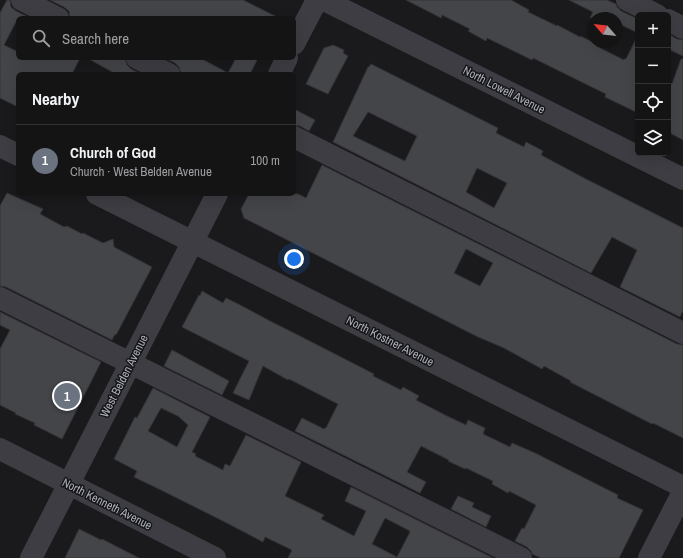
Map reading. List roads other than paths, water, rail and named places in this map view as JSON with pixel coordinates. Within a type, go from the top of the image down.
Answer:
[{"type":"street","points":[[22,0],[54,16]]},
{"type":"street","points":[[296,40],[317,0]]},
{"type":"street","name":"North Lowell Avenue","points":[[324,0],[683,179]]},
{"type":"street","points":[[627,0],[651,12]]},
{"type":"street","points":[[671,22],[683,28]]},
{"type":"street","points":[[141,60],[165,72]]},
{"type":"street","points":[[280,72],[286,60]]},
{"type":"street","points":[[296,138],[683,333]]},
{"type":"street","points":[[0,146],[16,153]]},
{"type":"street","name":"North Kostner Avenue","points":[[101,196],[683,487]]},
{"type":"street","name":"West Belden Avenue","points":[[31,558],[216,196]]},
{"type":"street","points":[[0,298],[521,558]]},
{"type":"street","name":"North Kenneth Avenue","points":[[0,449],[215,558]]},
{"type":"street","points":[[649,558],[683,492]]},
{"type":"place","name":"Church of God","points":[[67,396]]}]
